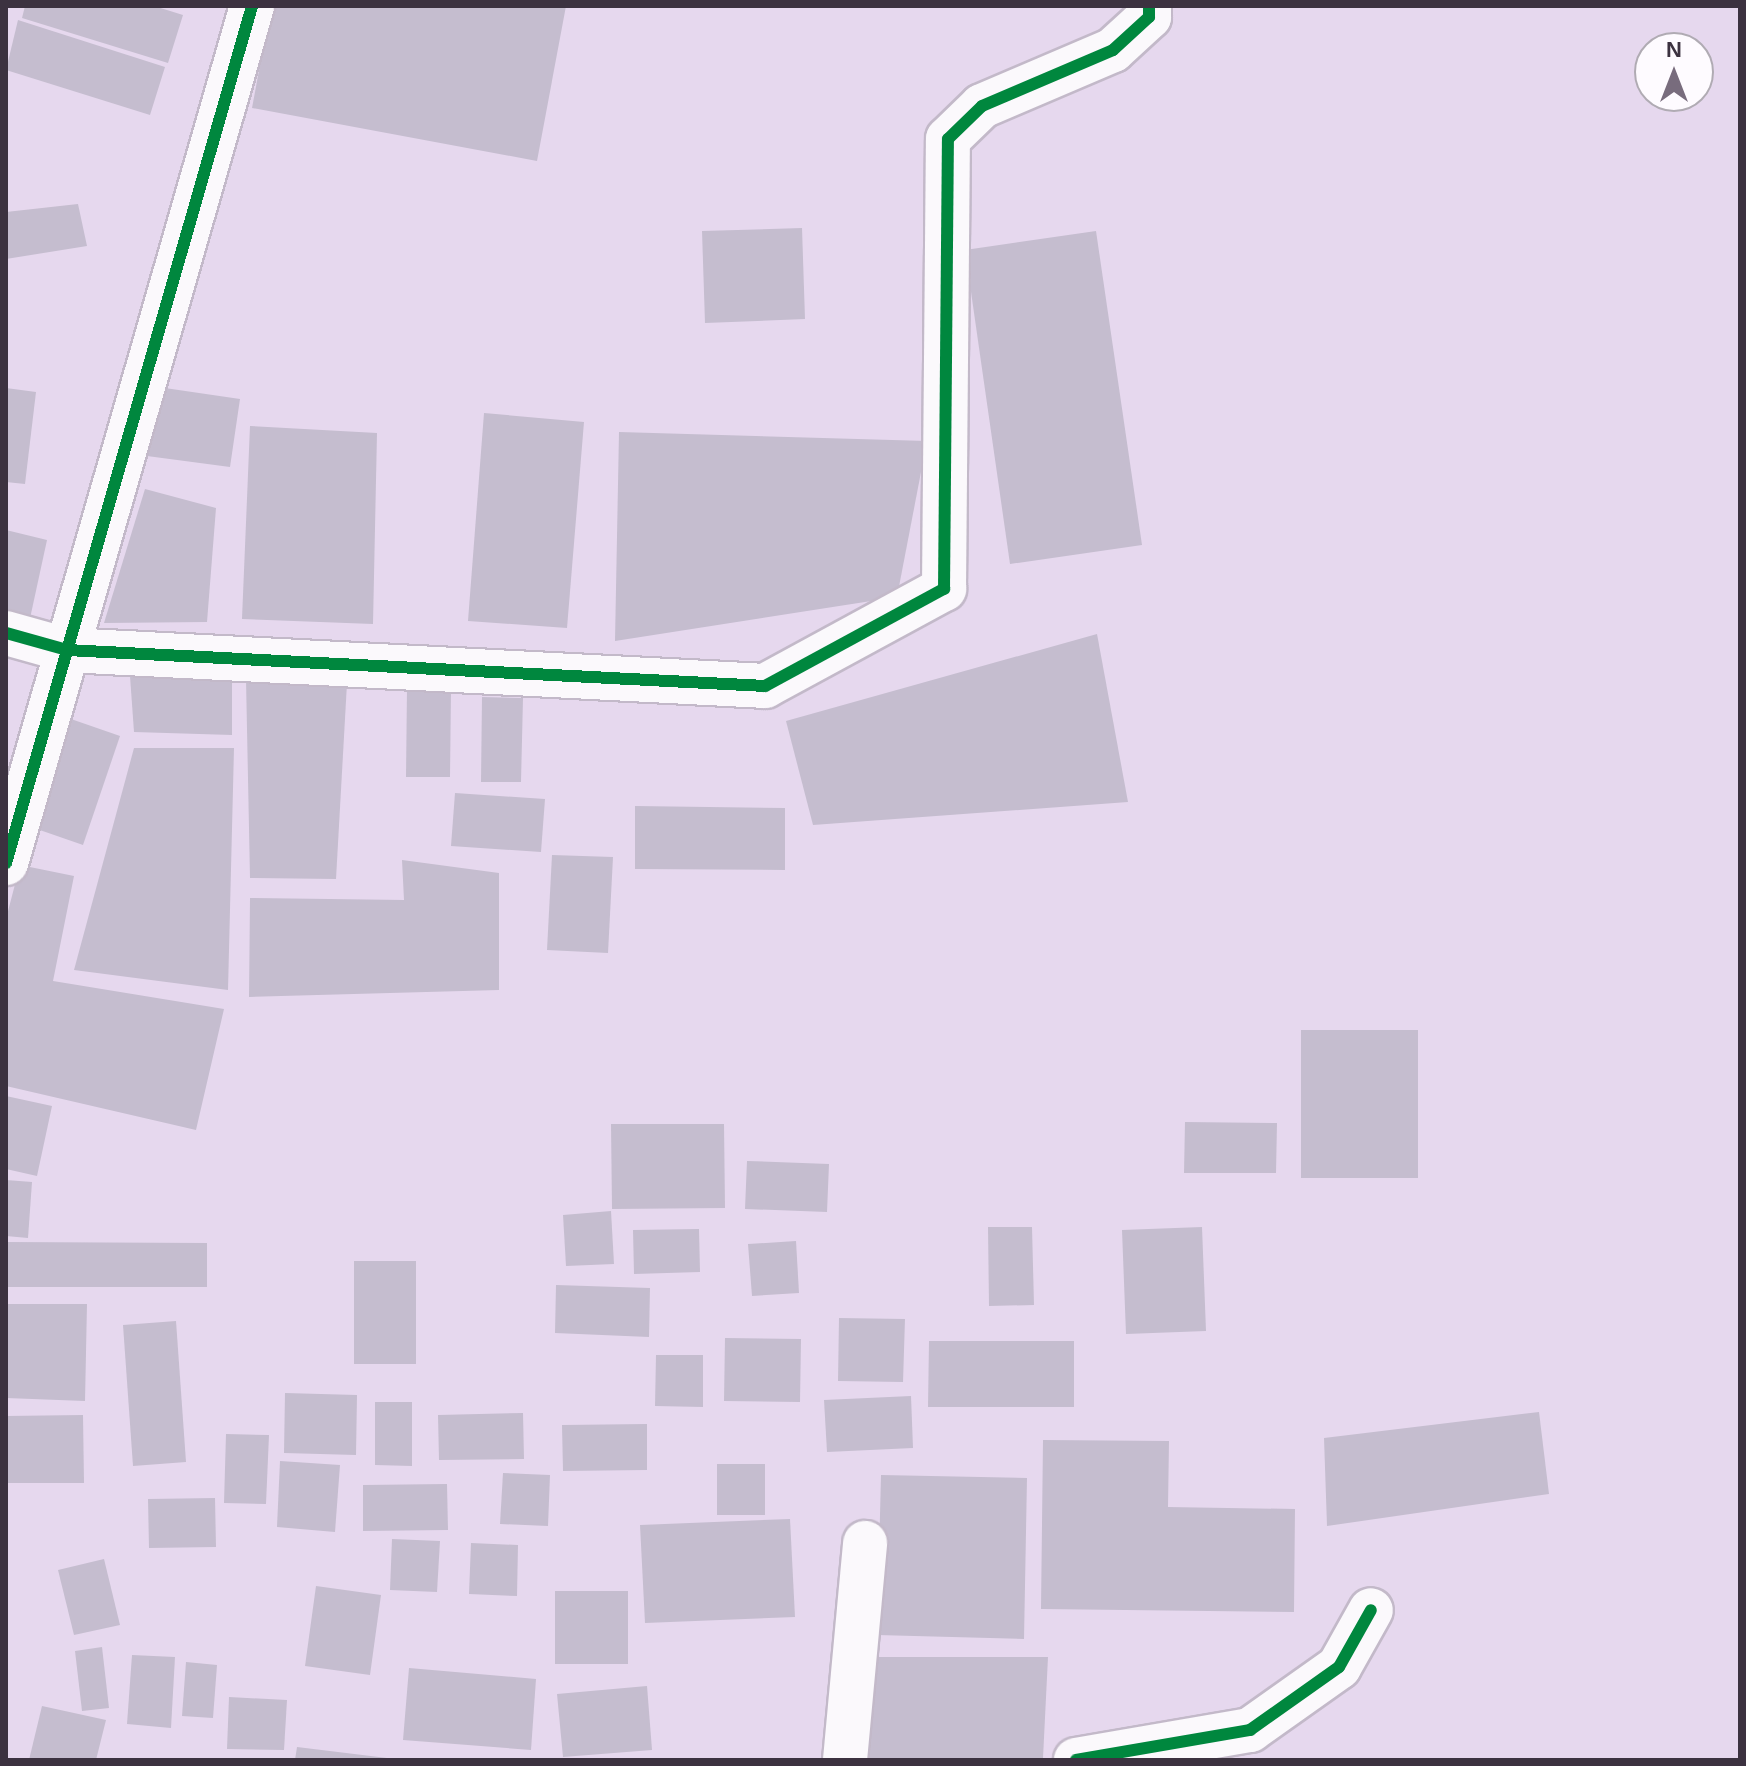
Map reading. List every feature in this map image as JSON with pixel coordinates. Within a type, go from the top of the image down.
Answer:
[{"type":"street","points":[[6,863],[252,6]]},
{"type":"street","points":[[6,633],[67,650],[765,686],[944,589],[948,139],[982,106],[1113,50],[1149,17],[1149,6]]},
{"type":"street","points":[[845,1760],[865,1543]]},
{"type":"street","points":[[1076,1760],[1250,1730],[1339,1667],[1371,1610]]},
{"type":"building","points":[[25,6],[154,6],[183,15],[168,63],[22,18]]},
{"type":"building","points":[[271,6],[566,6],[537,161],[252,108]]},
{"type":"building","points":[[18,20],[165,67],[150,115],[6,70]]},
{"type":"building","points":[[78,204],[87,246],[6,259],[6,212]]},
{"type":"building","points":[[802,228],[805,319],[705,323],[702,231]]},
{"type":"building","points":[[1096,231],[1142,545],[1010,564],[965,250]]},
{"type":"building","points":[[158,387],[240,399],[230,467],[147,456]]},
{"type":"building","points":[[6,388],[36,392],[25,484],[6,482]]},
{"type":"building","points":[[484,413],[584,422],[567,628],[468,621]]},
{"type":"building","points":[[250,426],[377,433],[373,624],[242,619]]},
{"type":"building","points":[[619,432],[927,441],[897,597],[615,641]]},
{"type":"building","points":[[145,489],[216,508],[207,622],[104,623]]},
{"type":"building","points":[[6,530],[47,540],[29,623],[6,616]]},
{"type":"building","points":[[1097,634],[1128,802],[813,825],[786,721]]},
{"type":"building","points":[[130,676],[232,677],[232,735],[134,732]]},
{"type":"building","points":[[246,679],[347,683],[336,879],[250,878]]},
{"type":"building","points":[[407,688],[451,689],[450,777],[406,777]]},
{"type":"building","points":[[482,697],[523,698],[521,782],[481,782]]},
{"type":"building","points":[[71,719],[120,736],[83,845],[34,828]]},
{"type":"building","points":[[134,748],[234,748],[228,990],[74,970]]},
{"type":"building","points":[[455,793],[545,799],[541,852],[451,846]]},
{"type":"building","points":[[635,806],[785,808],[785,870],[635,869]]},
{"type":"building","points":[[552,855],[613,857],[608,953],[547,950]]},
{"type":"building","points":[[402,860],[499,873],[499,990],[249,997],[250,898],[404,900]]},
{"type":"building","points":[[20,865],[74,876],[53,981],[224,1009],[196,1130],[6,1086],[6,919]]},
{"type":"building","points":[[1301,1030],[1418,1030],[1418,1178],[1301,1178]]},
{"type":"building","points":[[6,1096],[52,1106],[37,1176],[6,1169]]},
{"type":"building","points":[[1185,1122],[1277,1123],[1276,1173],[1184,1173]]},
{"type":"building","points":[[611,1124],[724,1124],[725,1208],[612,1209]]},
{"type":"building","points":[[747,1161],[829,1164],[827,1212],[745,1209]]},
{"type":"building","points":[[6,1180],[32,1182],[28,1238],[6,1236]]},
{"type":"building","points":[[611,1211],[614,1264],[566,1266],[563,1215]]},
{"type":"building","points":[[988,1227],[1032,1227],[1034,1305],[989,1306]]},
{"type":"building","points":[[1202,1227],[1206,1331],[1126,1334],[1122,1230]]},
{"type":"building","points":[[699,1229],[700,1272],[634,1274],[633,1230]]},
{"type":"building","points":[[796,1241],[799,1293],[752,1296],[748,1244]]},
{"type":"building","points":[[6,1242],[207,1243],[207,1287],[6,1287]]},
{"type":"building","points":[[354,1261],[416,1261],[416,1364],[354,1364]]},
{"type":"building","points":[[556,1285],[650,1288],[649,1337],[555,1333]]},
{"type":"building","points":[[6,1304],[87,1304],[85,1401],[6,1398]]},
{"type":"building","points":[[839,1318],[905,1319],[903,1382],[838,1381]]},
{"type":"building","points":[[176,1321],[186,1462],[133,1466],[123,1325]]},
{"type":"building","points":[[725,1338],[801,1339],[800,1402],[724,1401]]},
{"type":"building","points":[[929,1341],[1074,1341],[1074,1407],[928,1407]]},
{"type":"building","points":[[656,1355],[703,1355],[703,1407],[655,1406]]},
{"type":"building","points":[[285,1393],[357,1395],[356,1455],[284,1453]]},
{"type":"building","points":[[911,1396],[913,1448],[827,1452],[824,1400]]},
{"type":"building","points":[[375,1402],[412,1402],[412,1466],[375,1465]]},
{"type":"building","points":[[1539,1412],[1549,1494],[1327,1526],[1324,1438]]},
{"type":"building","points":[[523,1413],[524,1459],[439,1460],[438,1415]]},
{"type":"building","points":[[83,1415],[84,1483],[6,1483],[6,1416]]},
{"type":"building","points":[[647,1424],[647,1470],[563,1471],[562,1425]]},
{"type":"building","points":[[226,1434],[269,1435],[266,1504],[224,1503]]},
{"type":"building","points":[[1043,1440],[1169,1441],[1168,1507],[1295,1509],[1294,1612],[1041,1609]]},
{"type":"building","points":[[280,1461],[340,1465],[335,1532],[277,1527]]},
{"type":"building","points":[[717,1464],[765,1464],[765,1515],[717,1515]]},
{"type":"building","points":[[503,1473],[550,1475],[548,1526],[500,1524]]},
{"type":"building","points":[[881,1475],[1027,1478],[1024,1639],[877,1635]]},
{"type":"building","points":[[447,1484],[448,1530],[363,1531],[363,1485]]},
{"type":"building","points":[[215,1498],[216,1547],[149,1548],[148,1499]]},
{"type":"building","points":[[790,1519],[795,1617],[645,1623],[640,1525]]},
{"type":"building","points":[[392,1539],[440,1541],[437,1592],[390,1590]]},
{"type":"building","points":[[471,1543],[518,1545],[517,1596],[469,1594]]},
{"type":"building","points":[[104,1559],[120,1625],[74,1635],[58,1570]]},
{"type":"building","points":[[316,1586],[381,1595],[370,1675],[305,1666]]},
{"type":"building","points":[[555,1591],[628,1591],[628,1664],[555,1664]]},
{"type":"building","points":[[102,1647],[109,1708],[82,1711],[75,1651]]},
{"type":"building","points":[[132,1655],[175,1657],[171,1728],[127,1724]]},
{"type":"building","points":[[871,1657],[1048,1657],[1043,1758],[867,1758]]},
{"type":"building","points":[[186,1662],[217,1665],[213,1718],[182,1716]]},
{"type":"building","points":[[409,1668],[536,1679],[531,1750],[403,1740]]},
{"type":"building","points":[[647,1686],[652,1750],[563,1757],[557,1694]]},
{"type":"building","points":[[229,1697],[287,1700],[284,1750],[227,1749]]},
{"type":"building","points":[[42,1706],[106,1720],[96,1760],[29,1760]]},
{"type":"building","points":[[297,1747],[387,1758],[387,1760],[295,1760]]},
{"type":"cycle path","points":[[6,863],[252,6]]},
{"type":"cycle path","points":[[6,633],[67,650],[765,686],[944,589],[948,139],[982,106],[1113,50],[1149,17],[1149,6]]},
{"type":"cycle path","points":[[1076,1760],[1250,1730],[1339,1667],[1371,1610]]}]
